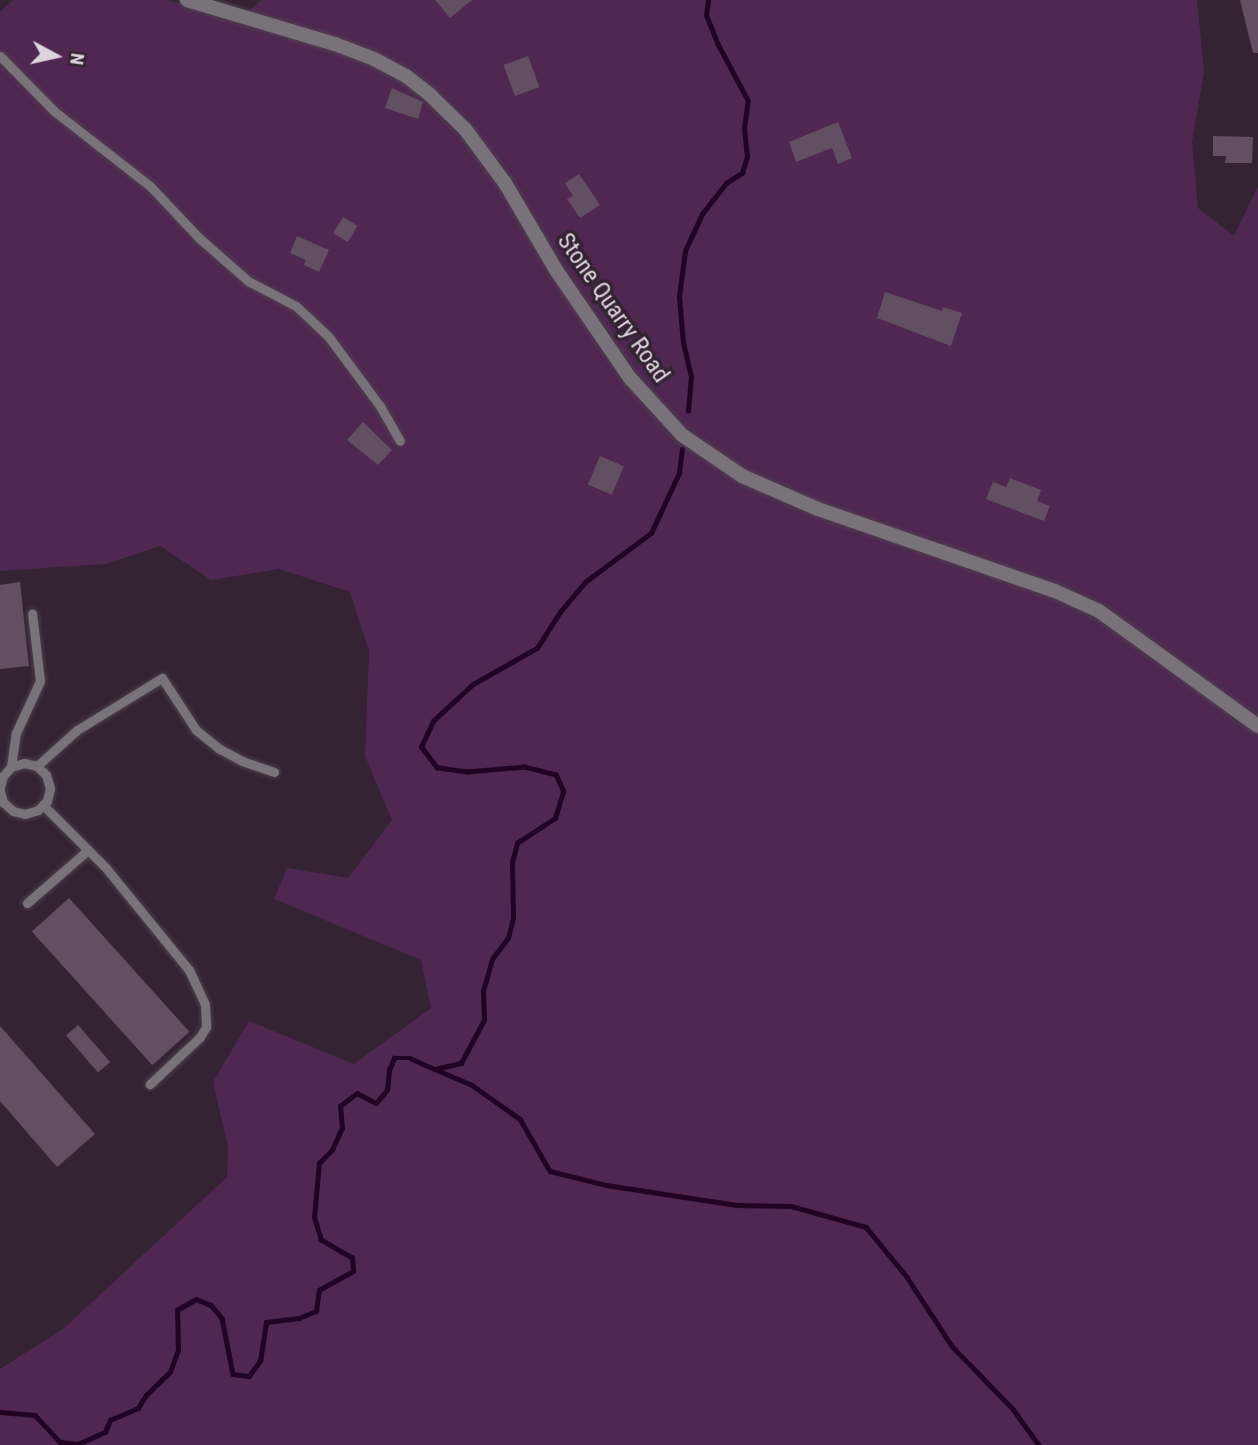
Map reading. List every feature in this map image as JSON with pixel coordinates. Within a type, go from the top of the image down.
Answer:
[{"type":"street","name":"Stone Quarry Road","points":[[187,0],[335,44],[374,59],[406,76],[430,95],[465,129],[505,183],[556,270],[630,378],[682,435],[742,477],[818,509],[1055,591],[1100,611],[1258,726]]},
{"type":"lane","points":[[0,56],[54,111],[150,186],[198,237],[248,281],[296,306],[328,336],[380,406],[400,441]]},
{"type":"lane","points":[[12,767],[16,733],[40,681],[32,613]]},
{"type":"lane","points":[[37,766],[77,730],[162,678],[196,730],[230,755],[274,772]]},
{"type":"lane","points":[[24,763],[37,766],[46,775],[50,788],[43,805],[25,814],[13,811],[1,803],[2,776],[12,767],[24,763]]},
{"type":"lane","points":[[43,805],[88,850],[189,970],[205,1005],[206,1027],[201,1037],[150,1084]]},
{"type":"lane","points":[[27,903],[88,850]]},
{"type":"shaded area","points":[[13,0],[166,0],[243,17],[261,0],[1197,0],[1204,72],[1192,142],[1198,208],[1234,236],[1258,186],[1258,1445],[0,1445],[0,1369],[63,1329],[227,1177],[228,1147],[213,1082],[249,1021],[354,1064],[431,1008],[421,960],[274,899],[287,868],[348,878],[392,820],[365,756],[369,651],[350,592],[279,569],[211,580],[160,546],[106,564],[0,571],[0,12]]},
{"type":"building","points":[[435,0],[472,0],[450,18]]},
{"type":"building","points":[[1240,0],[1258,0],[1258,53],[1253,53]]},
{"type":"building","points":[[528,56],[539,87],[515,96],[504,65]]},
{"type":"building","points":[[392,88],[423,102],[418,119],[385,108]]},
{"type":"building","points":[[838,122],[852,158],[838,164],[832,148],[796,162],[789,142]]},
{"type":"building","points":[[1213,136],[1253,137],[1252,163],[1225,163],[1226,156],[1213,156]]},
{"type":"building","points":[[579,174],[600,205],[580,218],[567,199],[573,196],[565,183]]},
{"type":"building","points":[[343,217],[358,226],[348,242],[333,233]]},
{"type":"building","points":[[297,236],[329,250],[319,272],[304,265],[306,260],[290,253]]},
{"type":"building","points":[[885,292],[942,311],[943,307],[962,313],[951,346],[877,318]]},
{"type":"building","points":[[363,422],[392,450],[378,465],[347,440]]},
{"type":"building","points":[[600,456],[624,466],[612,495],[588,485]]},
{"type":"building","points":[[1010,478],[1041,490],[1037,501],[1050,506],[1044,521],[986,499],[993,482],[1006,487]]},
{"type":"building","points":[[20,582],[29,666],[0,669],[0,585]]},
{"type":"building","points":[[69,898],[189,1032],[152,1065],[32,931]]},
{"type":"building","points":[[78,1025],[110,1062],[98,1072],[66,1035]]},
{"type":"building","points":[[0,1026],[95,1134],[57,1167],[0,1101]]},
{"type":"waterway","points":[[688,411],[691,377],[683,343],[679,297],[685,251],[702,214],[726,183],[742,173],[747,157],[744,128],[748,101],[718,45],[706,15],[708,0]]},
{"type":"waterway","points":[[0,1412],[35,1415],[60,1442],[78,1444],[105,1432],[110,1420],[138,1408],[146,1395],[170,1372],[178,1350],[177,1310],[196,1299],[211,1305],[222,1318],[233,1374],[249,1376],[260,1361],[266,1322],[299,1318],[316,1311],[319,1290],[353,1271],[352,1258],[321,1240],[314,1217],[319,1163],[332,1150],[342,1128],[340,1106],[357,1093],[376,1103],[387,1090],[389,1070],[394,1058],[410,1058],[435,1069],[461,1063],[484,1020],[483,991],[492,959],[508,938],[513,918],[512,862],[517,843],[555,818],[563,791],[556,775],[525,767],[467,772],[437,768],[421,747],[433,721],[473,684],[537,648],[560,612],[585,582],[651,533],[679,473],[682,449]]},
{"type":"waterway","points":[[437,1070],[472,1085],[520,1119],[550,1171],[606,1185],[736,1205],[791,1206],[866,1227],[907,1277],[952,1346],[1013,1409],[1039,1445]]}]
